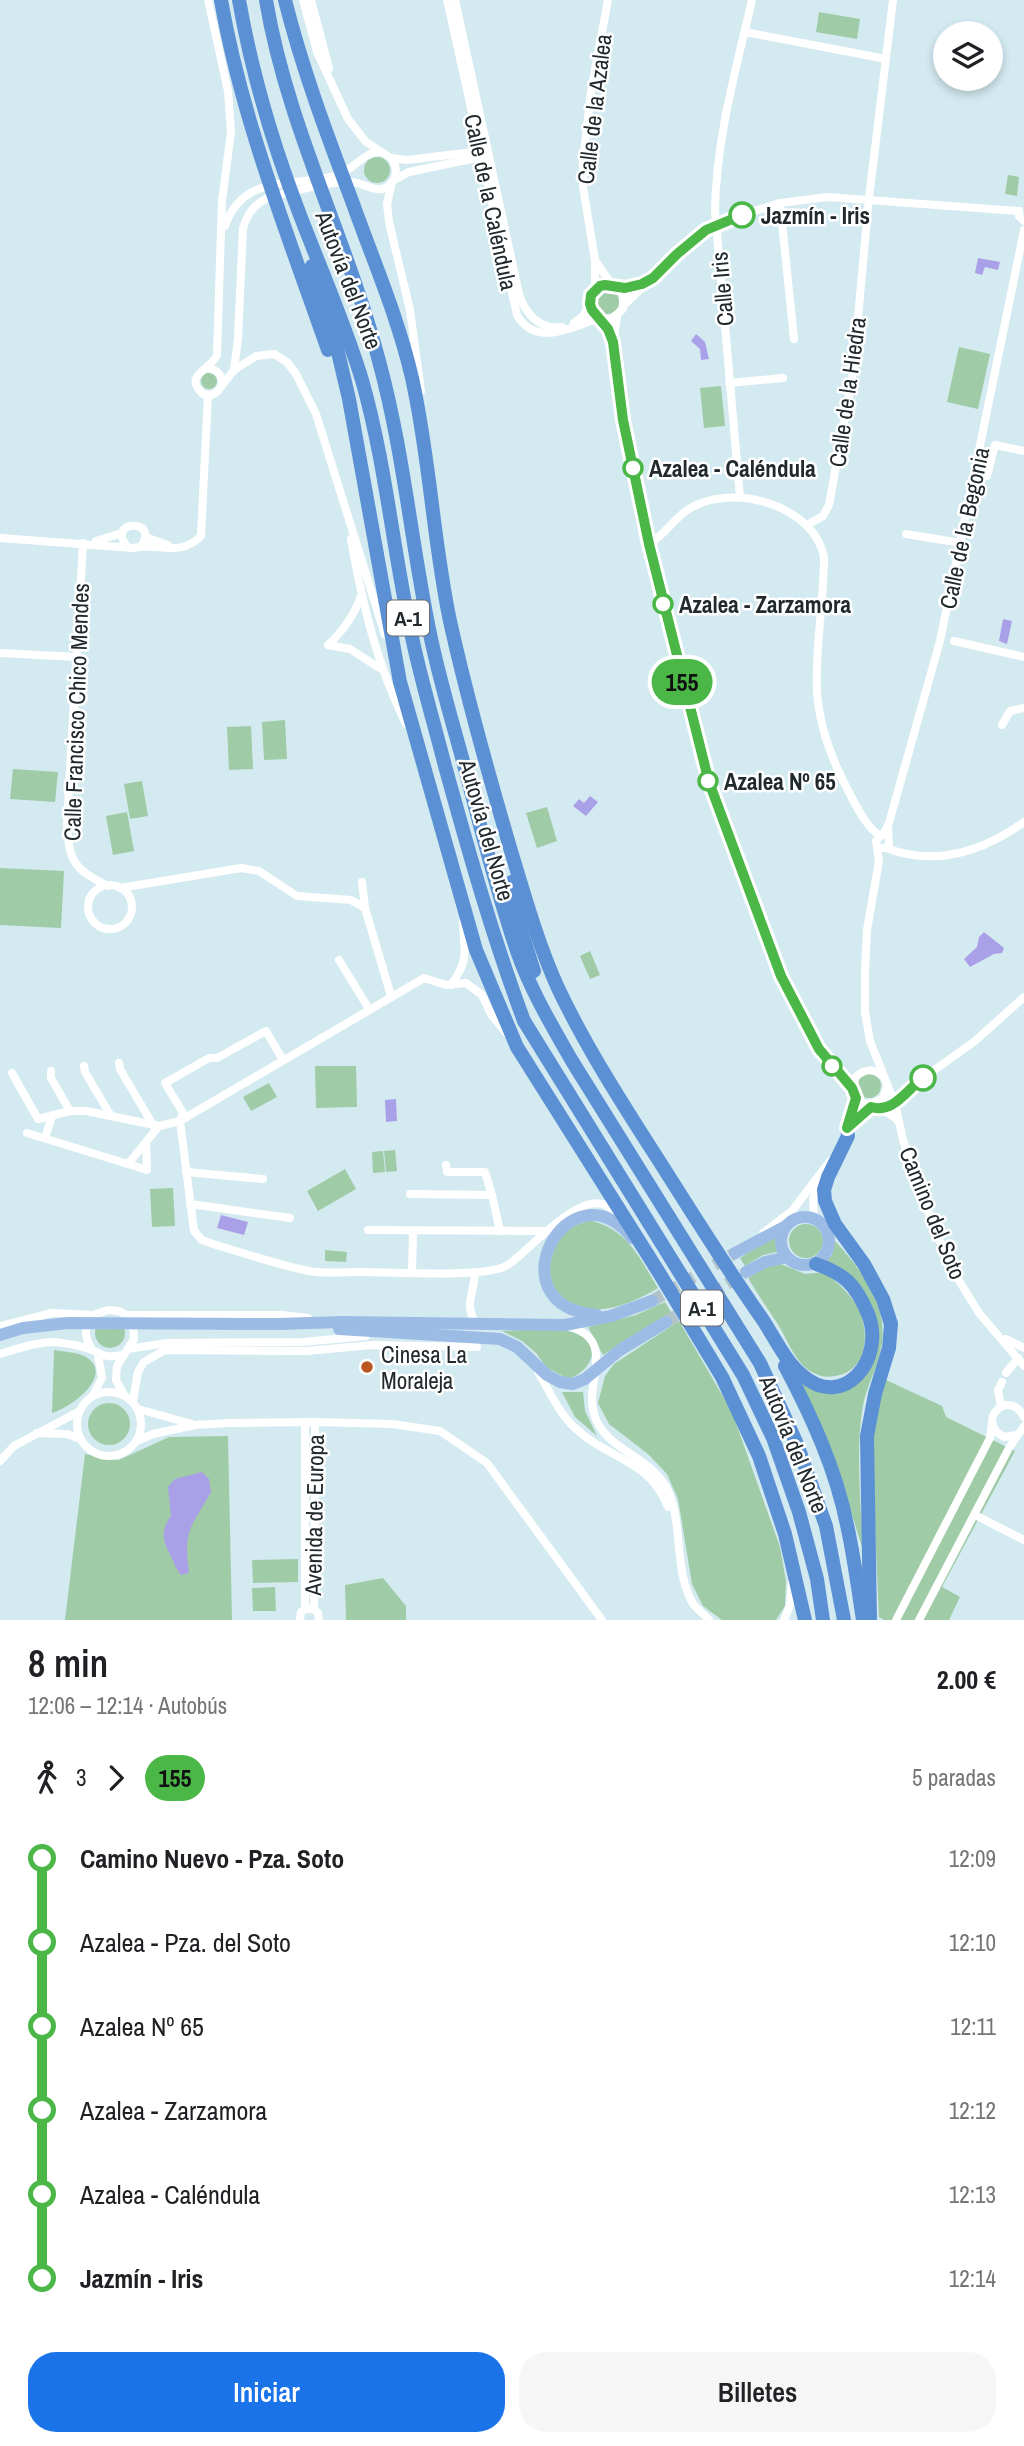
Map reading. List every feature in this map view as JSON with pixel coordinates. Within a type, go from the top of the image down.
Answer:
[{"type":"highway","points":[[221,0],[229,46],[265,169],[329,352],[359,457]]},
{"type":"highway","name":"Autovía del Norte","points":[[239,0],[250,58],[281,164],[327,279],[362,380],[379,451],[412,637],[469,853],[500,957],[524,1021],[743,1375],[773,1438],[799,1512],[817,1579],[823,1620]]},
{"type":"highway","name":"Autovía del Norte","points":[[266,0],[281,70],[307,155],[379,359],[408,500],[429,630],[517,954],[572,1061],[761,1363],[797,1444],[825,1526],[844,1620]]},
{"type":"highway","points":[[285,0],[295,42],[351,200],[394,310],[412,378],[422,432],[450,619],[497,803],[535,930],[557,985],[614,1090],[800,1374],[825,1386],[841,1385],[862,1372],[869,1359],[871,1321],[861,1297],[846,1278],[834,1270],[816,1264]]},
{"type":"highway","points":[[294,0],[315,96]]},
{"type":"highway","points":[[298,211],[305,246],[337,348],[400,682],[476,950],[517,1047],[722,1377],[759,1456],[785,1534],[805,1620]]},
{"type":"highway","points":[[409,713],[418,732],[470,909],[512,1009],[524,1021]]},
{"type":"highway","points":[[497,803],[522,930],[545,1013]]},
{"type":"highway","points":[[847,1128],[848,1136],[824,1190],[825,1201],[835,1224],[864,1264],[891,1324],[889,1348],[875,1394],[867,1436],[874,1620]]},
{"type":"highway","points":[[829,1234],[853,1255],[876,1287]]},
{"type":"highway","points":[[755,1309],[804,1402],[828,1461],[847,1523],[863,1620]]},
{"type":"highway","points":[[785,1534],[799,1620]]},
{"type":"main road","points":[[611,1316],[582,1314],[564,1307],[552,1294],[545,1278],[544,1260],[549,1244],[559,1230],[585,1216],[601,1216],[614,1221],[626,1231],[658,1270]]},
{"type":"main road","points":[[736,1253],[794,1220],[804,1217],[814,1218],[829,1234],[830,1246],[825,1256],[816,1264],[795,1264],[787,1257],[781,1242],[787,1226]]},
{"type":"main road","points":[[746,1272],[765,1262],[787,1257]]},
{"type":"main road","points":[[0,1335],[23,1328],[68,1323],[342,1322],[565,1325],[611,1316],[652,1301]]},
{"type":"main road","points":[[279,1324],[387,1334],[500,1339],[517,1346],[547,1375],[560,1382],[573,1384],[596,1371],[620,1350],[666,1322]]},
{"type":"street","points":[[208,0],[228,90],[231,132],[222,201],[217,355],[214,362],[199,373],[195,381],[199,391],[208,395],[217,392],[234,370],[256,356],[274,354],[287,362],[296,374],[316,414],[400,682]]},
{"type":"street","points":[[303,0],[317,52],[357,133],[391,158],[413,160],[459,153],[481,153]]},
{"type":"street","points":[[311,0],[339,98]]},
{"type":"street","name":"Calle de la Caléndula","points":[[447,0],[479,130],[481,153],[519,294],[530,315],[547,326],[564,327],[580,319],[590,304]]},
{"type":"street","name":"Calle de la Caléndula","points":[[455,0],[514,304],[520,320],[531,330],[542,334],[600,318]]},
{"type":"street","name":"Calle de la Azalea","points":[[595,290],[595,260],[583,187],[583,161],[591,91],[608,0]]},
{"type":"street","name":"Calle Iris","points":[[740,497],[715,211],[717,166],[752,0]]},
{"type":"street","name":"Calle de la Hiedra","points":[[807,525],[823,516],[829,505],[853,372],[869,198],[893,0]]},
{"type":"street","points":[[745,32],[886,59]]},
{"type":"street","points":[[459,153],[471,144],[479,130]]},
{"type":"street","points":[[223,232],[231,208],[247,195],[265,186],[338,175],[361,162],[369,154],[380,152]]},
{"type":"street","points":[[234,370],[243,228],[248,213],[258,203],[269,197],[348,181],[365,184],[377,190],[386,188],[409,173],[460,163],[476,158],[481,153]]},
{"type":"street","points":[[391,158],[396,168],[387,204],[388,222],[410,310],[424,412],[422,432]]},
{"type":"street","points":[[361,162],[360,176],[365,184]]},
{"type":"street","points":[[460,163],[471,164],[488,172]]},
{"type":"street","points":[[814,1218],[813,1199],[847,1128],[856,1098],[852,1088],[819,1049],[781,976],[709,782],[649,544],[623,420],[613,342],[617,317],[624,305],[690,242],[717,224],[780,203],[827,197],[1021,208],[1019,216],[1024,221]]},
{"type":"street","points":[[780,203],[794,339]]},
{"type":"street","name":"Calle de la Begonia","points":[[883,848],[889,844],[884,836],[940,641],[1024,230]]},
{"type":"street","name":"Calle de la Azalea","points":[[595,260],[615,287]]},
{"type":"street","points":[[613,342],[600,318],[592,310],[590,304],[595,290],[605,285],[637,286],[653,278]]},
{"type":"street","points":[[615,287],[623,295],[624,305]]},
{"type":"street","points":[[600,318],[617,317]]},
{"type":"street","points":[[207,368],[220,374],[222,384]]},
{"type":"street","points":[[729,383],[783,379]]},
{"type":"street","points":[[2,538],[133,548],[141,546],[177,549],[191,546],[201,536],[208,395]]},
{"type":"street","points":[[987,476],[995,444],[1024,451]]},
{"type":"street","points":[[649,544],[691,508],[723,498],[740,497],[773,505],[793,514],[817,537],[824,557],[817,670],[821,717],[843,782],[865,820],[884,836]]},
{"type":"street","points":[[344,505],[361,596],[382,670],[420,751]]},
{"type":"street","points":[[644,521],[657,528],[671,526]]},
{"type":"street","points":[[127,546],[122,540],[122,533],[126,527],[133,525],[143,529],[145,537],[141,546]]},
{"type":"street","points":[[83,543],[122,533]]},
{"type":"street","points":[[906,534],[961,543]]},
{"type":"street","points":[[145,537],[177,549]]},
{"type":"street","name":"Calle Francisco Chico Mendes","points":[[83,543],[67,823],[71,856],[87,876],[92,896]]},
{"type":"street","points":[[361,596],[356,612],[328,645],[350,649],[382,670]]},
{"type":"street","points":[[954,641],[1024,657]]},
{"type":"street","points":[[0,653],[77,657]]},
{"type":"street","points":[[1002,725],[1010,711],[1024,708]]},
{"type":"street","points":[[852,1088],[855,1078],[863,1071],[870,1058],[865,1012],[867,930],[883,848],[912,855],[951,856],[993,842],[1024,822]]},
{"type":"street","points":[[87,876],[108,886],[120,888],[241,868],[259,871],[297,896],[351,900],[365,908]]},
{"type":"street","points":[[108,886],[100,888],[92,896],[89,912],[97,925],[118,928],[130,918],[136,894],[147,882]]},
{"type":"street","points":[[362,882],[365,908],[391,996]]},
{"type":"street","points":[[120,888],[132,904]]},
{"type":"street","points":[[451,985],[464,967],[466,955],[463,906]]},
{"type":"street","points":[[340,960],[369,1009]]},
{"type":"street","points":[[12,1073],[38,1119],[70,1111],[86,1111],[156,1126],[180,1121],[424,978],[451,985],[466,983],[482,995],[491,1014],[517,1047]]},
{"type":"street","points":[[856,1098],[874,1106],[895,1104],[912,1086],[975,1041],[1024,997]]},
{"type":"street","points":[[283,1060],[266,1031],[165,1083],[183,1114],[180,1121],[194,1231],[202,1240],[311,1271],[475,1273],[505,1267],[544,1231],[578,1209],[591,1205],[604,1205],[613,1209],[626,1231]]},
{"type":"street","points":[[847,1128],[883,1098],[886,1082],[870,1041]]},
{"type":"street","points":[[119,1063],[120,1069],[156,1126]]},
{"type":"street","points":[[84,1066],[111,1116]]},
{"type":"street","points":[[51,1071],[51,1078],[70,1111]]},
{"type":"street","points":[[863,1071],[874,1071],[898,1088],[912,1086]]},
{"type":"street","name":"Camino del Soto","points":[[886,1082],[917,1181],[950,1266],[968,1299],[1024,1366]]},
{"type":"street","name":"Camino del Soto","points":[[874,1106],[895,1117],[900,1123]]},
{"type":"street","points":[[45,1138],[52,1116]]},
{"type":"street","points":[[128,1164],[156,1126]]},
{"type":"street","points":[[27,1133],[146,1170],[146,1143]]},
{"type":"street","points":[[736,1253],[792,1211],[830,1161]]},
{"type":"street","points":[[446,1164],[447,1172],[485,1172],[500,1231]]},
{"type":"street","points":[[186,1172],[263,1179]]},
{"type":"street","points":[[410,1194],[492,1195]]},
{"type":"street","points":[[190,1204],[290,1218]]},
{"type":"street","points":[[368,1230],[544,1231]]},
{"type":"street","points":[[412,1272],[413,1231]]},
{"type":"street","points":[[475,1273],[469,1306],[470,1315],[477,1325]]},
{"type":"street","points":[[0,1326],[52,1313],[93,1315],[108,1310],[126,1315],[133,1325],[134,1339],[117,1366],[116,1380],[124,1395],[136,1405]]},
{"type":"street","points":[[80,1439],[77,1428],[78,1412],[93,1395],[102,1378],[95,1353],[86,1338],[86,1326],[93,1315]]},
{"type":"street","points":[[126,1315],[282,1315],[342,1322]]},
{"type":"street","points":[[565,1325],[581,1330],[596,1350],[592,1399],[599,1427],[612,1441],[637,1457],[664,1483],[674,1509],[685,1580],[694,1604],[709,1620]]},
{"type":"street","points":[[0,1354],[33,1344],[55,1342],[109,1358],[167,1343],[303,1342],[387,1334]]},
{"type":"street","name":"Camino del Soto","points":[[997,1334],[1024,1348]]},
{"type":"street","points":[[34,1433],[67,1434],[80,1439],[91,1451],[101,1455],[129,1450],[137,1441],[142,1426],[136,1405],[138,1372],[144,1362],[165,1350],[306,1351],[372,1345],[477,1347]]},
{"type":"street","points":[[1002,1406],[998,1390],[1024,1348]]},
{"type":"street","points":[[529,1356],[572,1425],[591,1441],[631,1462],[658,1485],[676,1526]]},
{"type":"street","points":[[93,1395],[110,1391],[124,1395]]},
{"type":"street","name":"Avenida de Europa","points":[[136,1405],[195,1425]]},
{"type":"street","points":[[896,1620],[990,1438],[994,1413],[1002,1406],[1012,1405],[1017,1407],[1024,1417]]},
{"type":"street","points":[[0,1461],[14,1446],[34,1433],[78,1412]]},
{"type":"street","name":"Avenida de Europa","points":[[305,1422],[309,1609]]},
{"type":"street","name":"Avenida de Europa","points":[[137,1441],[153,1434],[195,1425],[315,1422],[397,1424],[440,1430],[488,1465],[602,1620]]},
{"type":"street","name":"Avenida de Europa","points":[[309,1609],[315,1422]]},
{"type":"street","points":[[992,1423],[999,1435],[1009,1438],[1018,1434]]},
{"type":"street","points":[[919,1620],[1024,1426]]},
{"type":"street","points":[[975,1515],[1024,1539]]},
{"type":"street","points":[[784,1620],[790,1605],[792,1581]]},
{"type":"street","points":[[300,1620],[301,1612],[309,1609],[318,1613],[318,1620]]},
{"type":"green space","points":[[819,12],[860,19],[857,39],[816,32]]},
{"type":"green space","points":[[377,157],[386,161],[390,170],[386,179],[377,183],[368,179],[364,170],[368,161]]},
{"type":"green space","points":[[1008,175],[1019,177],[1017,196],[1005,194]]},
{"type":"green space","points":[[602,290],[612,290],[619,297],[619,307],[612,314],[602,314],[595,307],[595,297]]},
{"type":"green space","points":[[959,347],[990,354],[978,409],[947,402]]},
{"type":"green space","points":[[206,373],[212,373],[217,381],[215,387],[206,389],[201,384],[201,378]]},
{"type":"green space","points":[[721,386],[725,426],[704,428],[700,388]]},
{"type":"green space","points":[[285,720],[287,759],[264,760],[262,722]]},
{"type":"green space","points":[[251,726],[253,769],[229,770],[227,727]]},
{"type":"green space","points":[[13,769],[58,772],[55,802],[10,799]]},
{"type":"green space","points":[[142,781],[148,816],[130,819],[124,784]]},
{"type":"green space","points":[[547,807],[557,841],[537,848],[526,813]]},
{"type":"green space","points":[[127,812],[134,851],[113,855],[106,816]]},
{"type":"green space","points":[[0,868],[64,871],[61,928],[0,925]]},
{"type":"green space","points":[[590,951],[600,975],[590,979],[580,956]]},
{"type":"green space","points":[[315,1066],[356,1066],[357,1107],[316,1108]]},
{"type":"green space","points":[[869,1074],[877,1078],[881,1086],[877,1094],[869,1098],[861,1094],[857,1086],[861,1078]]},
{"type":"green space","points":[[269,1083],[277,1097],[251,1111],[243,1097]]},
{"type":"green space","points":[[395,1150],[397,1171],[386,1172],[384,1151]]},
{"type":"green space","points":[[383,1151],[385,1172],[373,1173],[372,1152]]},
{"type":"green space","points":[[345,1169],[356,1189],[318,1211],[307,1191]]},
{"type":"green space","points":[[173,1188],[175,1226],[152,1227],[150,1189]]},
{"type":"green space","points":[[588,1220],[613,1230],[631,1245],[658,1288],[621,1305],[593,1310],[580,1308],[558,1293],[550,1271],[555,1247],[566,1231]]},
{"type":"green space","points":[[806,1224],[818,1229],[823,1241],[818,1253],[806,1258],[794,1253],[789,1241],[794,1229]]},
{"type":"green space","points":[[776,1235],[777,1252],[763,1255],[745,1266],[740,1258]]},
{"type":"green space","points":[[835,1241],[855,1264],[872,1290],[878,1304],[883,1333],[881,1349],[863,1405],[859,1441],[863,1550],[832,1451],[802,1384],[816,1390],[854,1386],[877,1328],[826,1262],[832,1255]]},
{"type":"green space","points":[[325,1250],[347,1252],[346,1262],[325,1261]]},
{"type":"green space","points":[[781,1264],[805,1274],[825,1272],[845,1290],[857,1306],[863,1322],[865,1342],[859,1361],[853,1368],[845,1373],[825,1377],[804,1367],[795,1355],[748,1278],[765,1268]]},
{"type":"green space","points":[[665,1302],[671,1312],[603,1355],[588,1327],[636,1315]]},
{"type":"green space","points":[[110,1318],[121,1322],[125,1333],[121,1344],[110,1348],[99,1344],[95,1333],[99,1322]]},
{"type":"green space","points":[[679,1321],[732,1412],[780,1547],[786,1581],[785,1606],[776,1620],[722,1620],[703,1606],[692,1584],[678,1499],[667,1474],[648,1454],[609,1424],[598,1403],[605,1376],[614,1364]]},
{"type":"green space","points":[[541,1329],[570,1332],[587,1340],[591,1346],[591,1359],[582,1371],[568,1379],[546,1367],[536,1353],[522,1341],[502,1331]]},
{"type":"green space","points":[[54,1350],[87,1357],[95,1368],[95,1376],[77,1399],[52,1413]]},
{"type":"green space","points":[[884,1379],[942,1406],[946,1417],[1015,1451],[942,1587],[960,1597],[949,1620],[884,1620],[879,1617],[871,1436]]},
{"type":"green space","points":[[562,1392],[583,1392],[585,1411],[597,1436],[575,1417]]},
{"type":"green space","points":[[109,1403],[124,1409],[130,1424],[124,1439],[109,1445],[94,1439],[88,1424],[94,1409]]},
{"type":"green space","points":[[228,1436],[232,1620],[65,1620],[85,1454],[119,1460],[169,1437]]},
{"type":"green space","points":[[298,1559],[298,1582],[253,1583],[252,1560]]},
{"type":"green space","points":[[383,1578],[406,1606],[406,1620],[346,1620],[345,1585]]},
{"type":"green space","points":[[275,1587],[276,1611],[253,1611],[252,1588]]},
{"type":"shaded area","points":[[978,258],[1000,262],[998,270],[985,267],[982,275],[975,273]]},
{"type":"shaded area","points":[[696,334],[705,342],[709,359],[701,360],[700,349],[691,341]]},
{"type":"shaded area","points":[[1003,619],[1012,621],[1007,644],[999,641]]},
{"type":"shaded area","points":[[590,796],[598,802],[586,816],[573,806],[579,799],[584,803]]},
{"type":"shaded area","points":[[984,932],[1004,948],[1002,953],[994,954],[970,967],[964,959],[977,947],[979,937]]},
{"type":"shaded area","points":[[396,1099],[397,1121],[386,1122],[385,1100]]},
{"type":"shaded area","points":[[221,1215],[248,1222],[244,1235],[217,1228]]},
{"type":"shaded area","points":[[202,1472],[209,1479],[211,1492],[190,1529],[187,1546],[189,1573],[181,1575],[164,1540],[164,1530],[171,1516],[168,1487],[175,1479]]},
{"type":"tunnel","points":[[652,1301],[735,1253]]},
{"type":"tunnel","points":[[666,1322],[743,1274]]},
{"type":"bus line","name":"155","points":[[742,215],[706,230],[653,278],[642,284],[625,288],[600,286],[591,295],[590,304],[608,329],[613,342],[623,420],[649,544],[709,782],[781,976],[819,1049],[847,1081],[856,1098],[847,1128],[871,1107],[881,1109],[892,1106],[923,1078]]},
{"type":"place","name":"Jazmín - Iris","points":[[742,215]]},
{"type":"place","name":"Azalea - Caléndula","points":[[633,468]]},
{"type":"place","name":"Azalea - Zarzamora","points":[[663,604]]},
{"type":"place","name":"Azalea Nº 65","points":[[708,781]]},
{"type":"place","name":"Cinesa La Moraleja","points":[[367,1367]]}]
